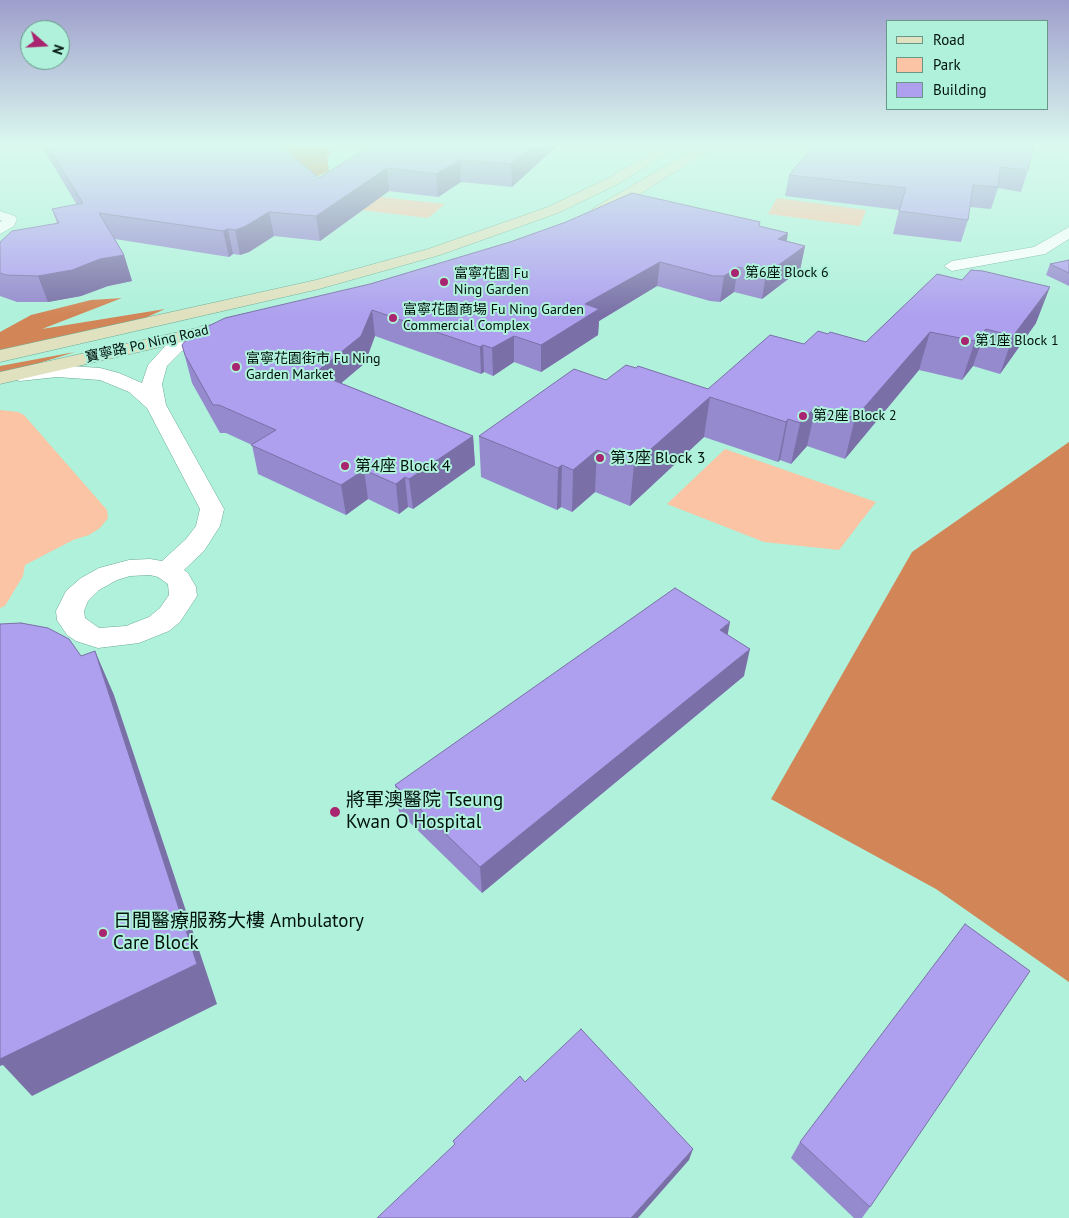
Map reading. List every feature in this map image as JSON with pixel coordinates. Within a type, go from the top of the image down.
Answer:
[{"type":"main road","name":"寶寧路 Po Ning Road","points":[[0,356],[319,284],[434,252],[552,210],[569,202]]},
{"type":"main road","points":[[581,218],[615,202]]},
{"type":"main road","name":"寶寧路 Po Ning Road","points":[[1,378],[247,322]]},
{"type":"street","points":[[0,215],[10,219],[9,223],[0,229]]},
{"type":"street","points":[[952,266],[1039,251],[1069,232]]},
{"type":"street","points":[[167,571],[195,545],[208,526],[212,509],[156,405],[152,384],[158,365],[176,347],[202,332]]},
{"type":"street","points":[[1,378],[57,371],[100,374],[112,377],[136,388],[156,405]]},
{"type":"green space","points":[[362,202],[425,202],[445,204],[428,218],[352,209]]},
{"type":"green space","points":[[775,202],[805,202],[866,210],[860,226],[768,214]]},
{"type":"green space","points":[[0,410],[18,412],[24,415],[107,510],[108,518],[100,528],[89,535],[73,540],[25,565],[23,576],[5,606],[0,608]]},
{"type":"green space","points":[[725,449],[876,502],[839,550],[764,542],[667,504]]},
{"type":"shaded area","points":[[122,298],[42,329],[165,309],[145,318],[0,352],[0,332],[31,315],[91,300]]},
{"type":"shaded area","points":[[75,352],[0,375],[0,366]]},
{"type":"shaded area","points":[[1069,442],[1069,982],[936,889],[771,799],[912,552]]},
{"type":"building","points":[[337,202],[316,216],[269,212],[244,227],[223,231],[99,213],[124,255],[100,259],[72,270],[38,276],[6,275],[0,273],[0,242],[12,231],[59,223],[52,209],[83,203]]},
{"type":"building","points":[[612,202],[671,202],[760,222],[759,226],[788,233],[778,239],[805,246],[766,274],[738,267],[724,276],[713,276],[660,262],[585,304],[599,309],[541,345],[514,336],[492,348],[483,345],[480,347],[372,310],[361,336],[315,373],[473,436],[409,479],[405,477],[396,484],[364,470],[341,485],[251,445],[276,430],[219,405],[213,405],[185,355],[182,345],[190,335],[225,318],[370,284],[510,242],[566,222]]},
{"type":"building","points":[[902,202],[971,202],[968,220],[899,211]]},
{"type":"building","points":[[1069,260],[1069,273],[1050,264]]},
{"type":"building","points":[[971,270],[983,271],[1050,287],[1013,336],[986,329],[975,341],[930,332],[855,418],[816,406],[800,423],[788,419],[786,422],[710,397],[634,464],[597,450],[573,470],[562,465],[558,468],[479,436],[574,369],[606,380],[626,365],[636,368],[638,366],[708,389],[770,335],[804,344],[818,331],[828,334],[830,332],[866,342],[937,274],[962,280]]},
{"type":"building","points":[[675,588],[730,622],[720,630],[750,649],[480,867],[395,785]]},
{"type":"building","name":"日間醫療服務大樓 Ambulatory Care Block","points":[[21,623],[48,628],[69,639],[81,656],[95,651],[197,964],[0,1059],[0,624]]},
{"type":"building","points":[[965,924],[1030,971],[870,1207],[800,1142]]},
{"type":"building","points":[[581,1029],[693,1149],[631,1218],[377,1218],[455,1144],[453,1141],[520,1076],[525,1082]]},
{"type":"place","name":"第6座 Block 6","points":[[735,273]]},
{"type":"place","name":"富寧花園 Fu Ning Garden","points":[[444,282]]},
{"type":"place","name":"富寧花園商場 Fu Ning Garden Commercial Complex","points":[[393,318]]},
{"type":"place","name":"第1座 Block 1","points":[[965,341]]},
{"type":"place","name":"富寧花園街市 Fu Ning Garden Market","points":[[236,367]]},
{"type":"place","name":"第2座 Block 2","points":[[803,416]]},
{"type":"place","name":"第3座 Block 3","points":[[600,458]]},
{"type":"place","name":"第4座 Block 4","points":[[345,466]]},
{"type":"place","name":"將軍澳醫院 Tseung Kwan O Hospital","points":[[335,812]]},
{"type":"place","name":"日間醫療服務大樓 Ambulatory Care Block","points":[[103,933]]}]
